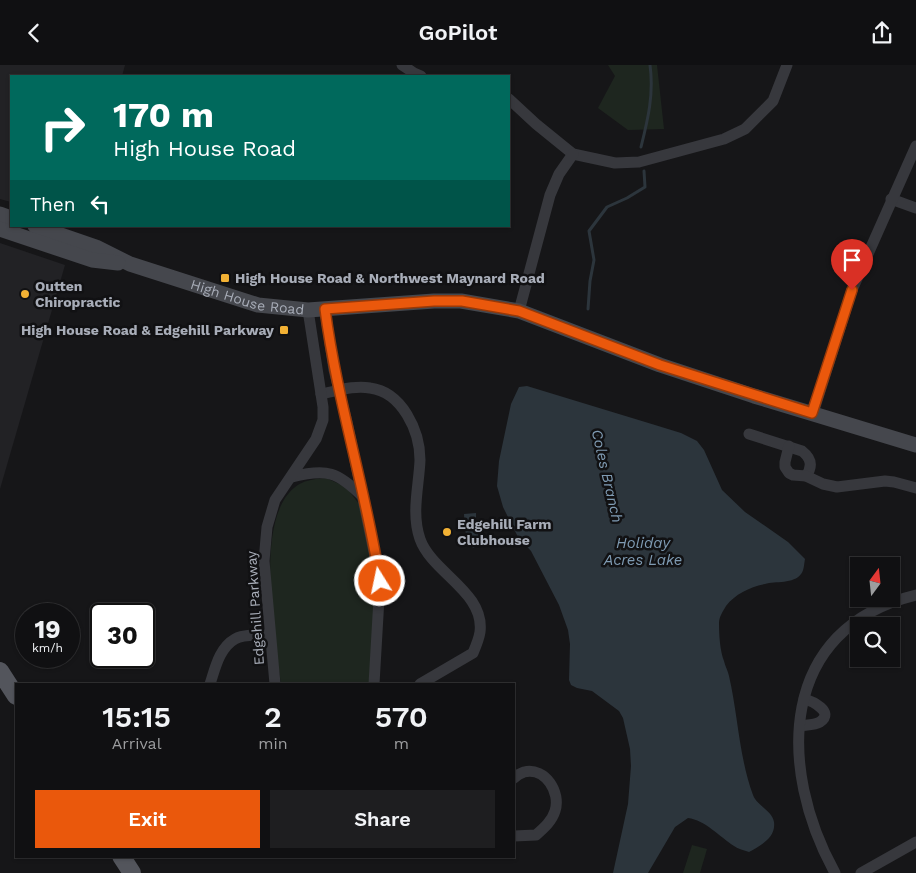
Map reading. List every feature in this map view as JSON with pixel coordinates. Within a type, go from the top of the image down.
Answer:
[{"type":"main road","name":"High House Road","points":[[38,227],[96,247],[130,264],[258,305],[308,310],[434,301],[462,301],[519,311],[660,365],[916,445]]},
{"type":"main road","name":"High House Road","points":[[0,229],[92,259],[130,264]]},
{"type":"main road","points":[[0,671],[15,694]]},
{"type":"main road","points":[[123,858],[132,873]]},
{"type":"street","points":[[402,65],[419,75]]},
{"type":"street","points":[[510,100],[573,154],[615,163],[640,162],[724,139],[745,129],[773,101],[787,65]]},
{"type":"street","points":[[812,413],[852,290],[916,146]]},
{"type":"street","points":[[519,311],[550,195],[559,174],[573,154]]},
{"type":"street","points":[[891,199],[916,208]]},
{"type":"street","points":[[325,309],[330,349],[380,581],[374,683]]},
{"type":"street","name":"Edgehill Parkway","points":[[275,683],[264,561],[267,527],[275,500],[312,448],[319,433],[323,407],[308,310]]},
{"type":"street","points":[[321,394],[367,387],[376,389],[389,395],[402,407],[410,420],[420,459],[416,515],[420,538],[424,548],[434,562],[471,600],[480,630],[473,653],[422,683]]},
{"type":"street","points":[[749,433],[789,446],[806,454],[811,464],[806,475],[797,477],[787,470],[784,463],[789,446]]},
{"type":"street","points":[[292,477],[307,473],[330,473],[349,483],[363,497]]},
{"type":"street","points":[[806,475],[814,480],[837,487],[885,481],[916,488]]},
{"type":"street","points":[[835,873],[822,847],[806,801],[798,759],[804,699],[812,674],[818,663],[833,641],[849,625],[884,605],[916,595]]},
{"type":"street","points":[[210,683],[221,653],[235,639],[270,635]]},
{"type":"street","points":[[800,726],[818,723],[824,717],[821,707],[814,702],[804,699]]},
{"type":"street","points":[[515,777],[524,772],[542,776],[550,782],[557,803],[550,822],[536,835],[515,836]]},
{"type":"street","points":[[861,873],[916,842]]},
{"type":"shaded area","points":[[0,65],[125,65],[122,75],[10,75],[10,202],[0,199]]},
{"type":"shaded area","points":[[608,65],[657,65],[664,129],[628,130],[598,108],[615,76]]},
{"type":"shaded area","points":[[0,243],[65,265],[0,489]]},
{"type":"shaded area","points":[[326,478],[346,487],[359,504],[374,571],[376,596],[369,683],[281,683],[270,581],[274,526],[282,504],[294,488],[313,479]]},
{"type":"shaded area","points":[[692,845],[707,849],[700,873],[683,873]]},
{"type":"water","name":"Holiday Acres Lake","points":[[527,386],[681,433],[697,441],[704,450],[722,490],[745,512],[788,542],[805,559],[803,571],[798,577],[789,581],[769,583],[748,589],[726,606],[719,621],[722,653],[729,676],[748,781],[755,799],[770,814],[774,822],[773,832],[770,837],[763,844],[749,852],[736,847],[700,822],[688,818],[675,827],[648,873],[613,873],[628,804],[631,766],[630,749],[623,718],[619,711],[592,691],[571,685],[569,680],[570,644],[568,630],[559,605],[531,551],[518,537],[503,507],[497,486],[499,461],[511,404],[519,387]]},
{"type":"water","points":[[476,513],[476,527],[483,543],[473,548],[465,531],[464,514]]},
{"type":"waterway","name":"Coles Branch","points":[[641,147],[651,96],[650,65]]},
{"type":"waterway","name":"Coles Branch","points":[[588,309],[594,260],[589,231],[607,207],[645,187],[644,171]]},
{"type":"place","name":"High House Road & Northwest Maynard Road","points":[[225,278]]},
{"type":"place","name":"Outten Chiropractic","points":[[25,294]]},
{"type":"place","name":"High House Road & Edgehill Parkway","points":[[284,330]]},
{"type":"place","name":"Edgehill Farm Clubhouse","points":[[447,532]]},
{"type":"route","points":[[380,581],[368,516],[334,370],[325,309],[434,301],[462,301],[519,311],[660,365],[812,413],[852,290]]}]
